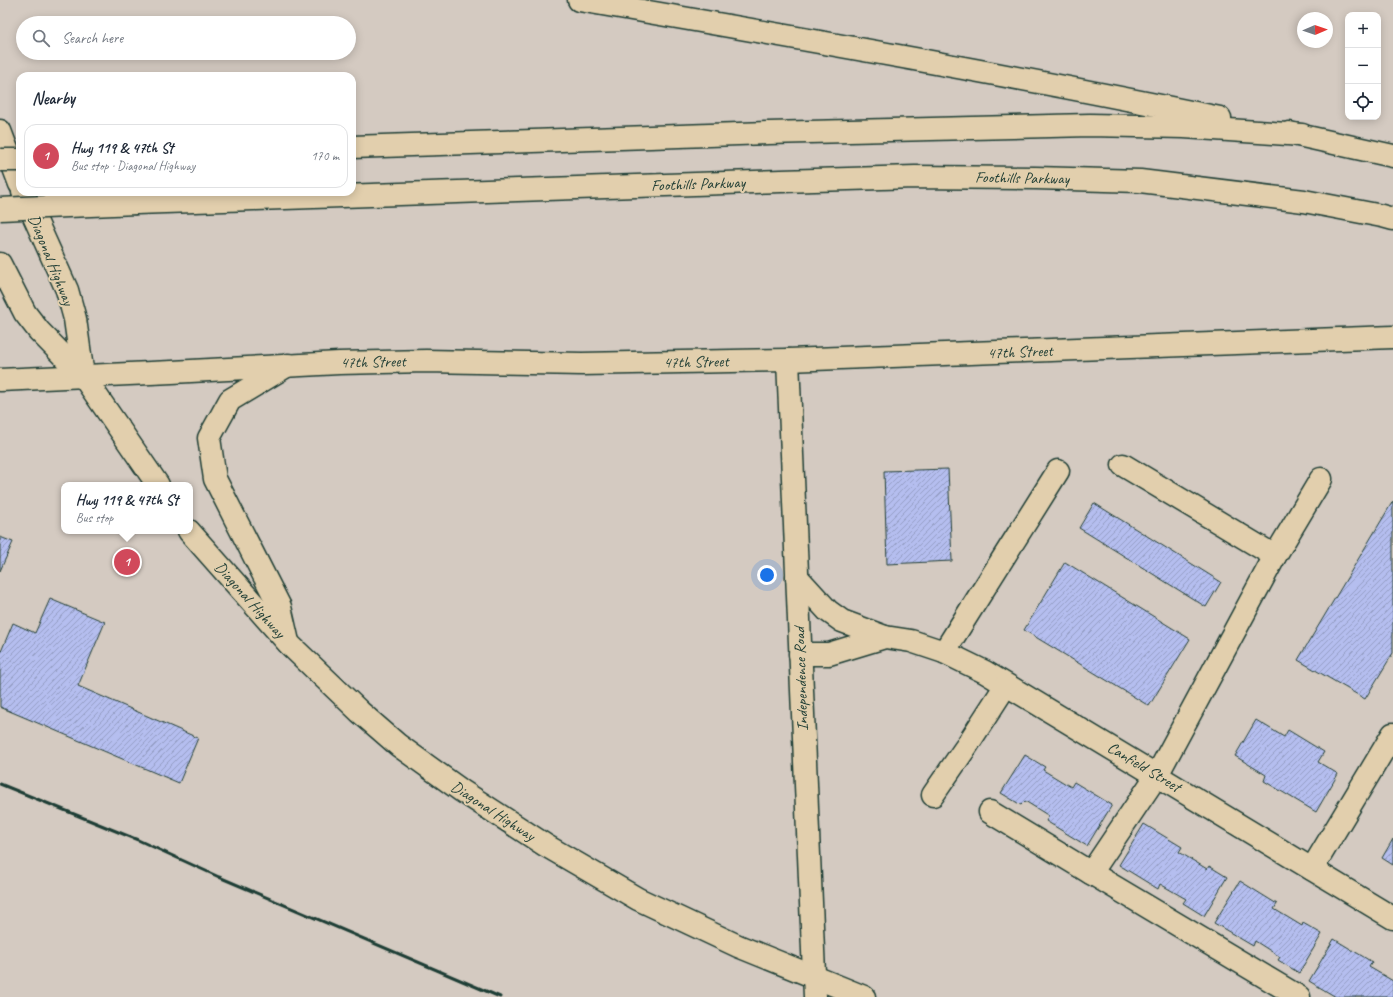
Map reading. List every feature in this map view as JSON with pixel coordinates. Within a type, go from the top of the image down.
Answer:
[{"type":"main road","points":[[579,0],[774,33],[1082,90],[1302,135],[1393,156]]},
{"type":"main road","points":[[356,147],[768,133],[1090,125],[1184,127],[1302,135]]},
{"type":"main road","points":[[0,131],[16,173]]},
{"type":"main road","points":[[0,160],[16,160]]},
{"type":"main road","name":"Foothills Parkway","points":[[356,195],[915,177],[1036,178],[1140,181],[1210,189],[1304,201],[1393,219]]},
{"type":"main road","name":"Diagonal Highway","points":[[25,196],[67,290],[75,320],[83,376]]},
{"type":"main road","name":"Foothills Parkway","points":[[0,209],[339,196]]},
{"type":"main road","name":"Diagonal Highway","points":[[0,264],[26,313],[38,331],[83,376],[156,482]]},
{"type":"main road","name":"47th Street","points":[[0,380],[288,365],[426,361],[582,364],[788,360],[1393,337]]},
{"type":"main road","name":"Independence Road","points":[[788,360],[814,987]]},
{"type":"main road","points":[[288,365],[230,400],[209,438],[215,479],[280,607],[289,644]]},
{"type":"main road","points":[[1123,465],[1275,556]]},
{"type":"main road","points":[[944,652],[1058,471]]},
{"type":"main road","points":[[1091,873],[1157,775],[1275,556],[1321,479]]},
{"type":"main road","name":"Diagonal Highway","points":[[192,534],[289,644],[360,712],[398,745],[462,791],[546,845],[638,899],[738,946],[814,987],[864,997]]},
{"type":"main road","name":"Canfield Street","points":[[797,577],[828,611],[842,621],[885,637],[911,641],[944,652],[985,672],[1393,918]]},
{"type":"main road","name":"Canfield Street","points":[[800,654],[829,654],[885,637]]},
{"type":"main road","points":[[933,795],[1006,685]]},
{"type":"main road","points":[[1312,869],[1393,734]]},
{"type":"main road","points":[[990,812],[1299,997]]},
{"type":"building","points":[[948,469],[952,561],[887,564],[884,471]]},
{"type":"building","points":[[1393,501],[1393,653],[1365,699],[1298,660]]},
{"type":"building","points":[[1094,503],[1221,582],[1206,607],[1079,528]]},
{"type":"building","points":[[0,537],[13,542],[0,571]]},
{"type":"building","points":[[1065,562],[1190,639],[1149,706],[1024,630]]},
{"type":"building","points":[[50,599],[105,622],[78,686],[198,738],[179,783],[0,707],[0,654],[13,623],[35,633]]},
{"type":"building","points":[[1256,720],[1284,737],[1288,730],[1324,752],[1318,762],[1338,774],[1316,812],[1264,781],[1266,775],[1235,756]]},
{"type":"building","points":[[1025,755],[1045,767],[1043,770],[1071,787],[1074,782],[1112,805],[1087,846],[1046,821],[1049,816],[1025,801],[1021,805],[1001,793]]},
{"type":"building","points":[[1144,824],[1182,847],[1179,852],[1207,869],[1209,866],[1227,877],[1204,916],[1183,903],[1186,899],[1160,884],[1158,889],[1119,865]]},
{"type":"building","points":[[1393,839],[1393,865],[1382,858]]},
{"type":"building","points":[[1240,881],[1277,904],[1274,909],[1302,926],[1303,923],[1322,934],[1299,973],[1278,960],[1280,957],[1255,941],[1253,946],[1214,923]]},
{"type":"building","points":[[1334,939],[1372,962],[1369,967],[1393,981],[1393,997],[1336,997],[1309,981]]},
{"type":"railway","points":[[0,784],[138,840],[219,877],[500,997]]},
{"type":"place","name":"Hwy 119 & 47th St","points":[[127,562]]}]
